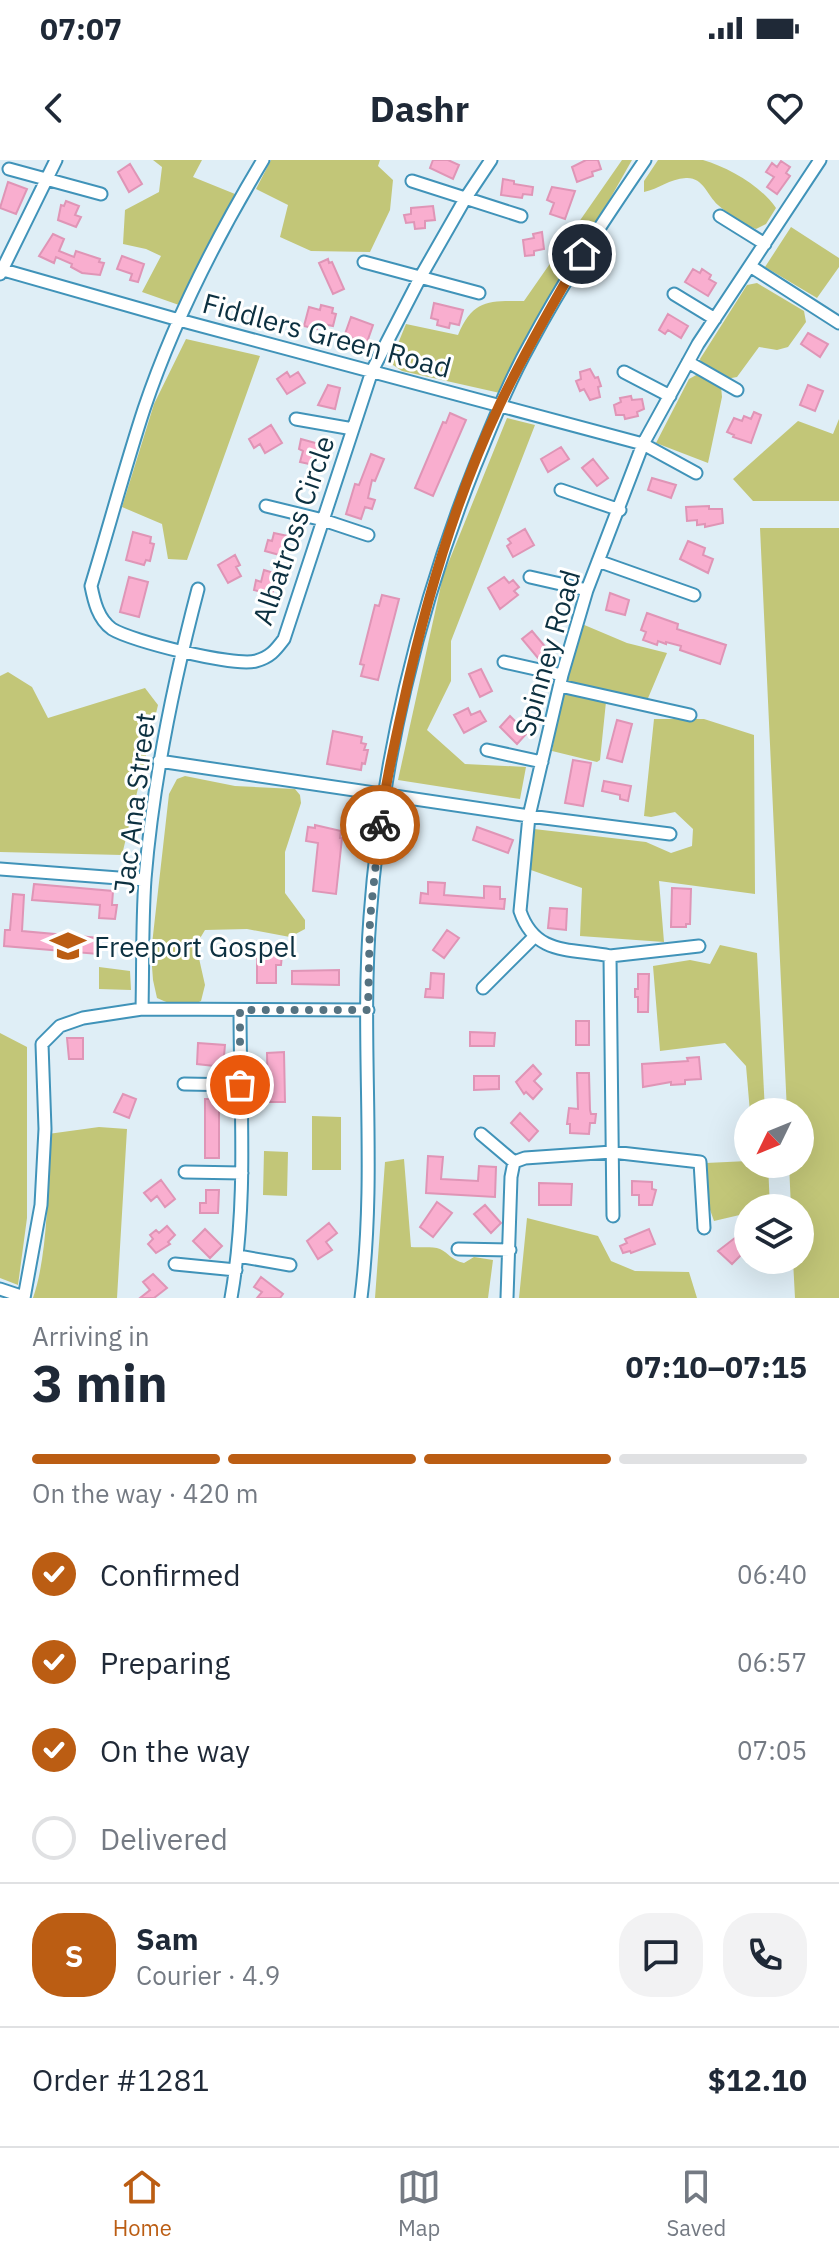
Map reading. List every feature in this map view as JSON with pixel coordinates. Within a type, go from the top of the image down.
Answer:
[{"type":"street","points":[[0,271],[56,160]]},
{"type":"street","name":"Albatross Circle","points":[[263,160],[239,199],[179,320],[145,408],[91,586],[97,610],[112,629],[182,652],[229,662],[253,663],[272,655],[284,639],[372,371],[421,276],[491,160]]},
{"type":"street","points":[[361,1298],[370,1157],[370,919],[384,794],[417,641],[456,515],[499,407],[529,346],[582,254],[645,160]]},
{"type":"street","name":"Spinney Road","points":[[534,937],[520,911],[529,816],[561,680],[587,590],[643,444],[688,362],[815,162]]},
{"type":"street","points":[[9,169],[101,194]]},
{"type":"street","points":[[412,181],[521,216]]},
{"type":"street","points":[[720,216],[765,244]]},
{"type":"street","points":[[364,262],[479,293]]},
{"type":"street","points":[[750,266],[839,323]]},
{"type":"street","name":"Fiddlers Green Road","points":[[0,271],[643,444],[696,473]]},
{"type":"street","points":[[674,294],[715,319]]},
{"type":"street","points":[[688,362],[737,390]]},
{"type":"street","points":[[624,372],[670,396]]},
{"type":"street","points":[[296,419],[353,429]]},
{"type":"street","points":[[561,490],[620,510]]},
{"type":"street","points":[[266,506],[368,535]]},
{"type":"street","points":[[598,561],[694,595]]},
{"type":"street","points":[[530,577],[587,590]]},
{"type":"street","name":"Jac Ana Street","points":[[142,1009],[145,880],[159,761],[198,589]]},
{"type":"street","points":[[504,662],[690,715]]},
{"type":"street","points":[[487,750],[542,762]]},
{"type":"street","points":[[159,761],[670,834]]},
{"type":"street","points":[[0,869],[145,880]]},
{"type":"street","points":[[483,988],[534,937],[548,947],[610,956],[699,946]]},
{"type":"street","points":[[610,956],[613,1216]]},
{"type":"street","points":[[0,1289],[24,1297],[41,1205],[45,1129],[42,1044],[60,1026],[83,1018],[142,1009],[368,1010]]},
{"type":"street","points":[[231,1298],[238,1256],[242,1173],[240,1010]]},
{"type":"street","points":[[184,1084],[240,1085]]},
{"type":"street","points":[[481,1134],[514,1162]]},
{"type":"street","points":[[514,1162],[525,1158],[612,1152],[700,1162],[704,1228]]},
{"type":"street","points":[[507,1298],[514,1162]]},
{"type":"street","points":[[185,1172],[242,1173]]},
{"type":"street","points":[[458,1249],[510,1250]]},
{"type":"street","points":[[238,1256],[290,1265]]},
{"type":"street","points":[[175,1264],[236,1270]]},
{"type":"green space","points":[[153,160],[202,160],[193,177],[235,194],[179,305],[142,292],[161,256],[123,244],[125,210],[159,192],[162,167]]},
{"type":"green space","points":[[271,160],[380,160],[378,166],[393,180],[390,210],[370,252],[311,251],[280,237],[288,205],[256,189]]},
{"type":"green space","points":[[622,160],[632,160],[500,393],[402,371],[390,363],[406,324],[458,335],[476,308],[492,302],[524,301]]},
{"type":"green space","points":[[658,160],[703,160],[713,163],[753,185],[776,208],[766,224],[756,229],[722,208],[701,183],[692,178],[674,180],[644,192],[644,181]]},
{"type":"green space","points":[[791,227],[839,258],[839,267],[817,298],[765,267]]},
{"type":"green space","points":[[757,283],[804,311],[806,322],[788,347],[777,350],[759,347],[737,377],[726,379],[701,364],[700,359],[747,285]]},
{"type":"green space","points":[[186,339],[260,356],[187,560],[168,559],[162,524],[122,507],[154,404]]},
{"type":"green space","points":[[698,374],[721,386],[722,397],[708,463],[656,443],[689,379]]},
{"type":"green space","points":[[507,418],[535,425],[451,641],[451,681],[427,730],[465,764],[526,767],[520,799],[398,780],[443,576]]},
{"type":"green space","points":[[839,419],[839,501],[753,501],[733,479],[798,421],[833,434]]},
{"type":"green space","points":[[760,528],[839,528],[839,1298],[795,1298],[794,1274],[814,1274],[814,1194],[790,1194],[790,1178],[814,1178],[814,1098],[786,1098]]},
{"type":"green space","points":[[582,624],[627,643],[667,653],[646,703],[607,692],[600,760],[597,762],[552,751],[568,665]]},
{"type":"green space","points":[[8,672],[32,687],[48,718],[145,688],[158,705],[122,855],[0,852],[0,676]]},
{"type":"green space","points":[[654,719],[704,719],[754,735],[755,894],[659,881],[664,942],[580,936],[582,888],[528,869],[534,829],[646,842],[671,853],[692,846],[693,829],[675,812],[644,816]]},
{"type":"green space","points":[[185,776],[235,786],[295,789],[300,795],[301,803],[285,852],[285,893],[305,920],[305,929],[290,937],[247,929],[205,930],[196,945],[205,985],[201,1001],[184,1005],[157,998],[151,953],[169,794],[177,779]]},
{"type":"green space","points":[[720,945],[757,953],[764,1098],[749,1098],[746,1066],[725,1043],[660,1051],[653,966],[690,960],[710,964]]},
{"type":"green space","points":[[99,967],[130,971],[131,990],[99,989]]},
{"type":"green space","points":[[0,1033],[27,1047],[27,1218],[18,1285],[0,1278]]},
{"type":"green space","points":[[312,1116],[341,1117],[341,1170],[312,1170]]},
{"type":"green space","points":[[99,1127],[127,1129],[117,1298],[33,1298],[45,1239],[48,1134]]},
{"type":"green space","points":[[264,1151],[288,1152],[287,1196],[263,1195]]},
{"type":"green space","points":[[404,1159],[411,1247],[440,1249],[464,1263],[474,1257],[493,1260],[488,1298],[375,1298],[385,1162]]},
{"type":"green space","points":[[734,1162],[734,1178],[769,1178],[769,1194],[734,1194],[734,1216],[714,1221],[709,1207],[706,1163]]},
{"type":"green space","points":[[527,1218],[598,1236],[611,1261],[635,1271],[689,1272],[697,1298],[519,1298]]},
{"type":"building","points":[[433,160],[448,160],[459,165],[453,179],[430,168]]},
{"type":"building","points":[[586,160],[598,160],[601,169],[577,182],[572,167]]},
{"type":"building","points":[[781,161],[790,167],[786,173],[790,176],[777,194],[767,187],[774,177],[766,172],[772,163],[777,167]]},
{"type":"building","points":[[130,164],[142,184],[129,192],[118,172]]},
{"type":"building","points":[[503,179],[533,187],[532,195],[523,194],[522,198],[501,195]]},
{"type":"building","points":[[8,182],[27,189],[16,214],[0,208]]},
{"type":"building","points":[[552,187],[575,191],[565,219],[550,214],[554,203],[547,200]]},
{"type":"building","points":[[66,201],[79,206],[75,215],[81,217],[76,227],[58,220],[61,205],[64,206]]},
{"type":"building","points":[[433,206],[435,220],[425,221],[425,228],[415,229],[414,222],[406,223],[404,215],[411,214],[411,208]]},
{"type":"building","points":[[542,232],[544,249],[525,256],[523,240],[534,238],[533,234]]},
{"type":"building","points":[[53,234],[64,239],[59,251],[74,257],[76,251],[100,259],[99,262],[104,263],[100,275],[82,273],[71,267],[72,264],[56,257],[54,263],[39,256]]},
{"type":"building","points":[[122,256],[144,264],[138,282],[130,280],[132,274],[117,269]]},
{"type":"building","points":[[328,259],[344,289],[333,294],[319,263]]},
{"type":"building","points":[[693,269],[700,273],[702,269],[716,283],[708,296],[685,282]]},
{"type":"building","points":[[434,303],[463,310],[459,325],[450,323],[449,328],[437,325],[438,320],[431,318]]},
{"type":"building","points":[[321,305],[333,308],[332,313],[336,314],[333,326],[318,323],[317,329],[304,326],[309,307],[320,310]]},
{"type":"building","points":[[668,314],[688,326],[681,338],[668,330],[665,334],[659,330]]},
{"type":"building","points":[[351,317],[373,325],[366,345],[345,334]]},
{"type":"building","points":[[808,333],[828,344],[820,357],[801,344]]},
{"type":"building","points":[[590,369],[601,386],[598,387],[600,397],[590,400],[584,389],[580,391],[576,381],[581,379],[580,372]]},
{"type":"building","points":[[287,372],[290,377],[298,372],[305,383],[287,394],[277,379]]},
{"type":"building","points":[[328,385],[340,388],[335,409],[318,405]]},
{"type":"building","points":[[808,385],[823,391],[815,411],[800,405]]},
{"type":"building","points":[[631,396],[632,400],[642,399],[644,409],[637,412],[638,416],[625,419],[624,415],[616,415],[614,405],[621,402],[620,398]]},
{"type":"building","points":[[754,412],[761,415],[751,443],[727,432],[734,418],[742,421],[744,416],[751,419]]},
{"type":"building","points":[[450,413],[466,420],[433,496],[415,488],[443,422],[446,423]]},
{"type":"building","points":[[271,425],[282,443],[265,453],[260,444],[254,448],[249,439]]},
{"type":"building","points":[[301,439],[319,444],[314,465],[300,462],[303,451],[299,449]]},
{"type":"building","points":[[561,447],[569,459],[548,472],[541,459]]},
{"type":"building","points":[[371,454],[384,459],[375,481],[372,480],[368,498],[375,500],[372,509],[365,507],[361,519],[346,514],[355,484],[359,485]]},
{"type":"building","points":[[593,459],[608,478],[597,486],[582,468]]},
{"type":"building","points":[[652,478],[676,485],[671,498],[648,490]]},
{"type":"building","points":[[709,506],[709,509],[722,509],[723,523],[705,527],[705,524],[697,525],[697,520],[687,521],[686,507]]},
{"type":"building","points":[[525,529],[534,545],[513,557],[507,546],[511,543],[508,539]]},
{"type":"building","points":[[133,532],[151,537],[150,543],[154,544],[150,561],[146,560],[144,565],[126,560]]},
{"type":"building","points":[[274,533],[288,536],[283,556],[265,551]]},
{"type":"building","points":[[688,541],[705,548],[703,555],[713,559],[708,573],[680,559]]},
{"type":"building","points":[[235,555],[241,576],[228,583],[218,565]]},
{"type":"building","points":[[264,570],[277,574],[272,595],[254,590],[256,580],[261,582]]},
{"type":"building","points":[[129,577],[148,582],[139,617],[120,612]]},
{"type":"building","points":[[504,577],[509,583],[513,580],[519,587],[514,591],[518,595],[500,609],[488,588]]},
{"type":"building","points":[[610,593],[629,600],[625,615],[606,610]]},
{"type":"building","points":[[382,595],[399,599],[378,680],[361,676],[364,665],[360,664],[375,605],[379,606]]},
{"type":"building","points":[[647,613],[678,624],[677,629],[726,645],[720,664],[680,650],[681,646],[658,641],[657,645],[643,640],[646,632],[641,630]]},
{"type":"building","points":[[532,631],[548,650],[538,658],[522,639]]},
{"type":"building","points":[[481,669],[492,691],[480,697],[469,674]]},
{"type":"building","points":[[468,708],[471,715],[480,711],[486,721],[464,733],[454,715]]},
{"type":"building","points":[[510,716],[527,733],[517,744],[500,727]]},
{"type":"building","points":[[617,720],[632,724],[622,762],[607,758]]},
{"type":"building","points":[[333,731],[362,737],[361,743],[366,744],[364,750],[368,750],[361,770],[327,764]]},
{"type":"building","points":[[573,760],[591,763],[583,806],[565,803]]},
{"type":"building","points":[[604,781],[631,786],[628,801],[620,799],[620,795],[602,791]]},
{"type":"building","points":[[315,825],[341,831],[336,894],[313,891],[318,843],[306,841],[308,827],[315,828]]},
{"type":"building","points":[[477,827],[513,840],[508,853],[473,840]]},
{"type":"building","points":[[428,882],[445,883],[444,895],[484,898],[484,886],[500,887],[500,899],[505,899],[504,909],[420,903],[421,893],[428,894]]},
{"type":"building","points":[[34,884],[113,891],[112,905],[117,905],[115,919],[99,918],[100,905],[32,900]]},
{"type":"building","points":[[672,888],[691,889],[690,924],[686,927],[671,927]]},
{"type":"building","points":[[13,894],[24,895],[22,931],[99,938],[98,954],[4,946],[5,930],[10,930]]},
{"type":"building","points":[[550,908],[567,909],[566,930],[548,928]]},
{"type":"building","points":[[447,930],[459,938],[444,958],[433,950]]},
{"type":"building","points":[[257,955],[282,955],[281,965],[276,965],[276,983],[257,983]]},
{"type":"building","points":[[339,970],[339,985],[292,984],[292,971]]},
{"type":"building","points":[[431,973],[444,974],[443,998],[425,997],[426,989],[430,989]]},
{"type":"building","points":[[638,974],[649,974],[648,1012],[638,1012],[635,989],[638,989]]},
{"type":"building","points":[[576,1021],[589,1021],[589,1045],[576,1045]]},
{"type":"building","points":[[470,1032],[495,1033],[494,1046],[470,1046]]},
{"type":"building","points":[[67,1038],[83,1038],[83,1059],[69,1059]]},
{"type":"building","points":[[198,1043],[225,1045],[223,1067],[197,1064]]},
{"type":"building","points":[[284,1052],[285,1102],[268,1102],[267,1053]]},
{"type":"building","points":[[699,1057],[701,1079],[685,1080],[685,1084],[671,1085],[671,1082],[643,1087],[642,1064],[688,1061],[687,1058]]},
{"type":"building","points":[[533,1065],[541,1074],[534,1081],[542,1089],[533,1099],[526,1092],[524,1094],[516,1082]]},
{"type":"building","points":[[577,1073],[589,1073],[590,1110],[591,1114],[596,1114],[595,1123],[590,1123],[589,1134],[570,1133],[570,1124],[567,1124],[569,1108],[578,1109]]},
{"type":"building","points":[[474,1076],[499,1076],[499,1089],[474,1090]]},
{"type":"building","points":[[123,1094],[136,1099],[129,1118],[114,1112]]},
{"type":"building","points":[[205,1099],[219,1099],[219,1158],[205,1158]]},
{"type":"building","points":[[520,1113],[538,1131],[529,1141],[511,1123]]},
{"type":"building","points":[[428,1156],[443,1157],[441,1179],[478,1181],[479,1166],[496,1167],[495,1197],[426,1193]]},
{"type":"building","points":[[161,1180],[175,1199],[165,1207],[157,1196],[151,1201],[144,1193]]},
{"type":"building","points":[[632,1181],[652,1182],[652,1189],[656,1190],[652,1205],[639,1205],[639,1195],[632,1195]]},
{"type":"building","points":[[539,1183],[572,1184],[571,1205],[539,1205]]},
{"type":"building","points":[[206,1190],[219,1190],[218,1213],[200,1213],[200,1203],[206,1203]]},
{"type":"building","points":[[437,1202],[452,1213],[433,1237],[420,1227]]},
{"type":"building","points":[[485,1205],[501,1223],[491,1233],[474,1214]]},
{"type":"building","points":[[329,1223],[337,1233],[326,1242],[332,1250],[318,1259],[307,1241]]},
{"type":"building","points":[[167,1226],[175,1235],[168,1242],[170,1244],[156,1253],[148,1244],[153,1239],[150,1235],[156,1230],[159,1233]]},
{"type":"building","points":[[205,1229],[222,1246],[210,1258],[193,1241]]},
{"type":"building","points":[[649,1229],[655,1244],[623,1253],[620,1246],[627,1243],[625,1239]]},
{"type":"building","points":[[734,1239],[732,1264],[718,1251]]},
{"type":"building","points":[[153,1274],[167,1288],[154,1298],[140,1298],[150,1290],[143,1282]]},
{"type":"building","points":[[261,1277],[283,1294],[280,1298],[257,1298],[262,1292],[254,1287]]},
{"type":"way so far","points":[[240,1085],[240,1010],[368,1010],[370,919],[380,825]]},
{"type":"place","name":"Freeport Gospel","points":[[68,946]]},
{"type":"route","points":[[380,825],[417,641],[456,515],[499,407],[529,346],[582,254]]}]
